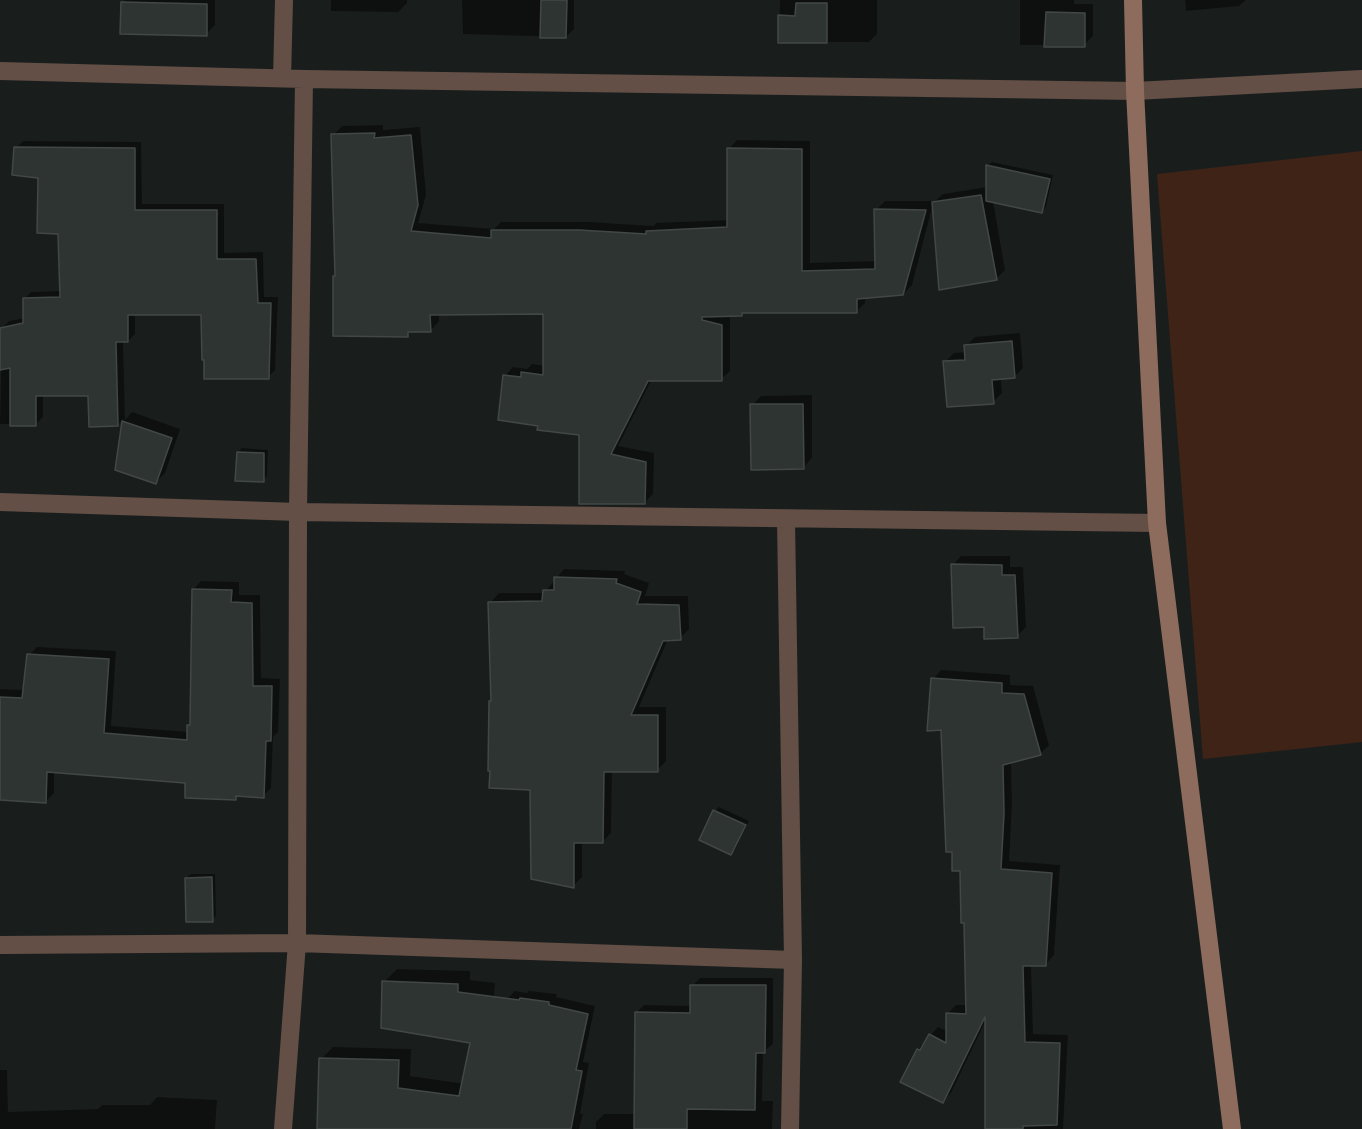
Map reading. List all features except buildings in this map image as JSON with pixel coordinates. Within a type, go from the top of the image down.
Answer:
[{"type":"street","points":[[282,78],[284,0]]},
{"type":"street","points":[[1133,0],[1135,91],[1157,523],[1232,1129]]},
{"type":"street","points":[[0,71],[304,79],[1135,91],[1362,79]]},
{"type":"street","points":[[283,1129],[297,943],[298,512],[304,79]]},
{"type":"street","points":[[0,502],[298,512],[1157,523]]},
{"type":"street","points":[[786,520],[793,960],[790,1129]]},
{"type":"street","points":[[0,945],[297,943],[793,960]]},
{"type":"shaded area","points":[[1362,151],[1362,742],[1203,759],[1157,174]]}]
